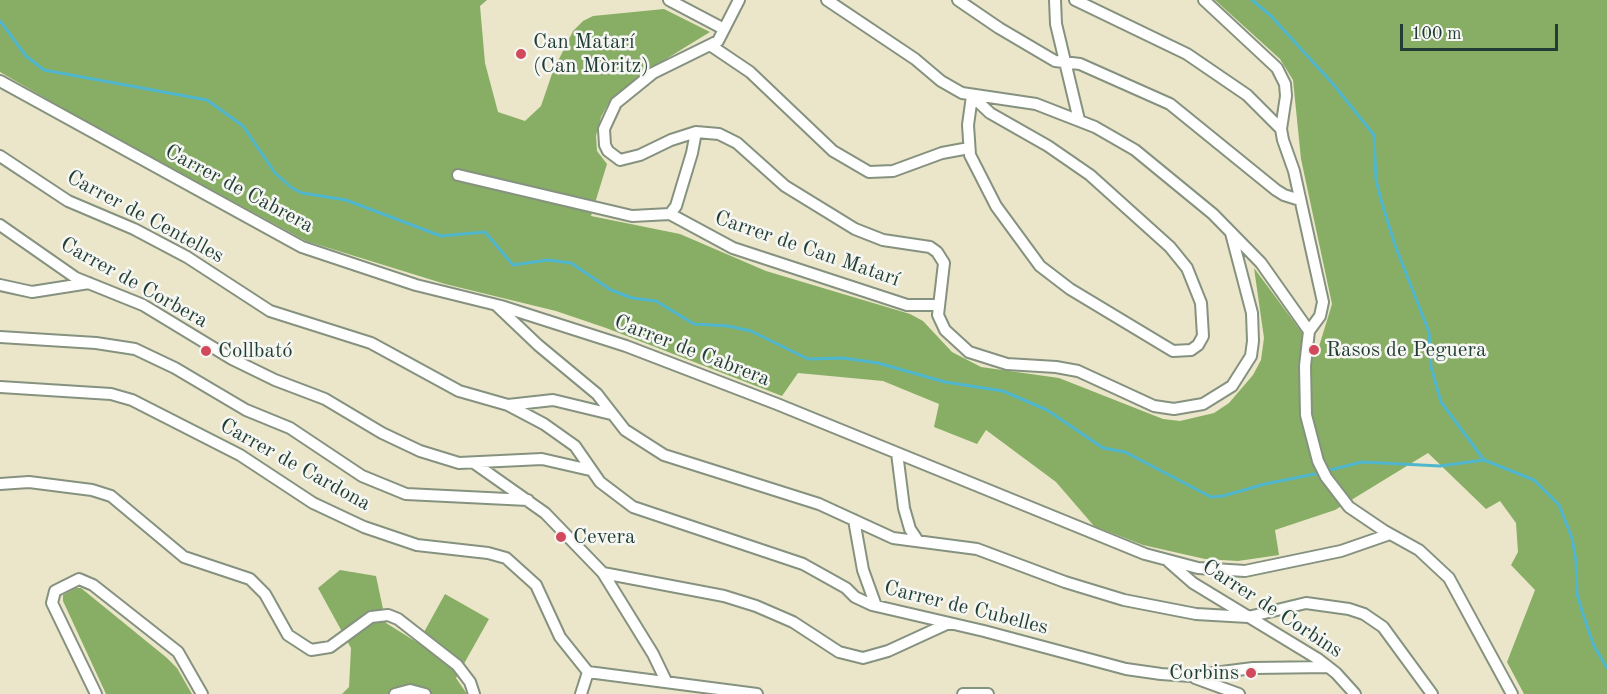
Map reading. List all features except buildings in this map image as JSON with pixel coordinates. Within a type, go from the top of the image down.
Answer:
[{"type":"street","points":[[669,0],[724,29]]},
{"type":"street","points":[[739,0],[718,41],[671,62],[634,86],[616,103],[607,122],[604,137],[608,151],[620,160],[640,155],[671,140],[696,132],[719,134],[736,143],[785,186],[868,236],[922,245],[937,252],[944,263],[945,274],[937,305],[938,315],[945,330],[969,352],[1007,364],[1078,371],[1154,406],[1174,409],[1191,408],[1219,396],[1232,386],[1251,356],[1254,341],[1252,313],[1231,233]]},
{"type":"street","points":[[828,0],[915,59],[941,81],[972,96],[990,113],[1048,146],[1090,175],[1170,247],[1187,268],[1201,303],[1203,336],[1198,345],[1191,350],[1173,351],[1051,276],[1040,266],[996,206],[969,155],[969,109],[972,96]]},
{"type":"street","points":[[958,0],[1042,54],[1067,63],[1080,64],[1179,110],[1276,190],[1300,200]]},
{"type":"street","points":[[1055,0],[1056,24],[1079,120]]},
{"type":"street","points":[[1075,0],[1187,54],[1247,95],[1281,129]]},
{"type":"street","points":[[1204,0],[1277,68],[1285,84],[1286,96],[1281,129],[1323,302],[1320,316],[1310,331],[1305,346],[1305,392],[1313,449],[1326,477],[1349,507],[1419,550],[1449,578],[1512,694]]},
{"type":"street","points":[[710,45],[750,72],[833,151],[869,172],[893,171],[942,153],[969,148]]},
{"type":"street","name":"Carrer de Cabrera","points":[[0,81],[302,247],[446,295],[496,305],[617,343],[897,453],[1118,545],[1198,568],[1245,571],[1341,550],[1390,534]]},
{"type":"street","points":[[972,96],[1036,104],[1079,120],[1135,150],[1213,214],[1261,263],[1310,331]]},
{"type":"street","points":[[458,175],[632,216],[670,214],[676,206],[696,132]]},
{"type":"street","name":"Carrer de Centelles","points":[[0,156],[68,201],[134,229],[187,257],[270,311],[361,339],[459,391],[508,405],[553,400],[611,414]]},
{"type":"street","name":"Carrer de Can Matarí","points":[[670,214],[734,248],[908,305],[937,305]]},
{"type":"street","name":"Carrer de Corbera","points":[[0,225],[76,278],[143,305],[232,359],[275,380],[326,399],[382,433],[412,447],[459,463],[542,459],[590,470]]},
{"type":"street","points":[[0,285],[32,292],[89,283]]},
{"type":"street","points":[[496,305],[538,345],[597,393],[625,430],[664,455],[819,504],[893,538],[988,552],[1065,582],[1124,600],[1196,614],[1248,616],[1306,603],[1336,606],[1364,614],[1383,627],[1395,641],[1432,694]]},
{"type":"street","points":[[0,337],[96,343],[135,349],[175,368],[246,410],[290,428],[362,476],[406,494],[528,500]]},
{"type":"street","name":"Carrer de Cardona","points":[[0,387],[111,394],[132,400],[240,455],[313,503],[364,527],[417,545],[488,553],[506,558],[536,585],[560,637],[588,672]]},
{"type":"street","name":"Carrer de Cubelles","points":[[508,405],[536,419],[575,446],[590,470],[609,491],[633,507],[803,564],[846,588],[855,597],[876,606],[1126,669],[1190,676],[1253,668],[1328,666]]},
{"type":"street","points":[[897,453],[904,508],[910,529],[918,541]]},
{"type":"street","points":[[474,463],[528,500],[562,527],[603,573],[653,654],[666,681]]},
{"type":"street","points":[[0,484],[17,481],[36,483],[92,490],[111,496],[184,557],[250,579],[265,594],[288,635],[310,650],[330,647],[371,617],[388,615],[398,619],[457,665],[470,682],[474,694]]},
{"type":"street","points":[[854,520],[863,570],[876,606]]},
{"type":"street","name":"Carrer de Corbins","points":[[1166,560],[1193,583],[1328,666],[1355,694]]},
{"type":"street","points":[[603,573],[724,596],[756,606],[793,622],[839,652],[863,658],[888,651],[949,623]]},
{"type":"street","points":[[96,694],[52,603],[55,591],[79,579],[93,585],[178,652],[202,694]]},
{"type":"street","points":[[581,694],[588,672],[758,694]]},
{"type":"street","points":[[1190,676],[1239,694]]},
{"type":"street","points":[[394,694],[410,690],[425,694]]},
{"type":"street","points":[[963,694],[988,694]]},
{"type":"green space","points":[[0,0],[487,0],[480,6],[485,63],[498,112],[525,121],[541,106],[553,71],[573,31],[583,21],[593,16],[664,9],[710,32],[640,75],[608,104],[601,117],[596,136],[597,151],[607,164],[591,216],[680,234],[766,271],[910,314],[923,321],[952,352],[981,367],[1059,378],[1163,419],[1180,421],[1214,413],[1229,403],[1253,375],[1261,360],[1264,338],[1254,268],[1317,353],[1332,304],[1301,159],[1293,80],[1280,59],[1215,0],[1607,0],[1607,694],[1524,694],[1507,662],[1535,590],[1511,565],[1518,552],[1516,523],[1500,501],[1486,509],[1428,453],[1335,510],[1275,530],[1279,555],[1238,561],[1205,559],[1143,545],[1094,526],[1056,482],[986,430],[977,444],[934,427],[939,404],[883,381],[798,373],[782,396],[556,311],[445,284],[306,241],[0,72]]},
{"type":"green space","points":[[340,570],[376,576],[386,623],[418,643],[445,594],[489,619],[456,678],[467,694],[342,694],[349,687],[351,648],[318,588]]},
{"type":"green space","points":[[76,588],[81,588],[167,658],[177,668],[192,694],[106,694],[63,601],[63,595]]},
{"type":"waterway","points":[[1252,0],[1270,15],[1333,84],[1374,135],[1376,180],[1381,200],[1395,245],[1429,332],[1431,367],[1441,402],[1484,460],[1534,480],[1559,505],[1572,538],[1576,561],[1577,594],[1594,646],[1607,668]]},
{"type":"waterway","points":[[0,21],[26,56],[44,70],[207,100],[243,126],[275,173],[292,188],[302,193],[346,200],[441,236],[485,232],[513,265],[548,260],[571,263],[611,290],[632,298],[656,301],[694,324],[728,326],[751,331],[808,359],[843,358],[878,363],[945,382],[1003,391],[1047,410],[1103,448],[1125,452],[1211,497],[1320,473]]},
{"type":"waterway","points":[[1326,471],[1362,462],[1440,466],[1484,460]]},
{"type":"place","name":"Can Matarí (Can Mòritz)","points":[[521,54]]},
{"type":"place","name":"Rasos de Peguera","points":[[1314,350]]},
{"type":"place","name":"Collbató","points":[[206,351]]},
{"type":"place","name":"Cevera","points":[[561,537]]},
{"type":"place","name":"Corbins","points":[[1251,673]]}]
